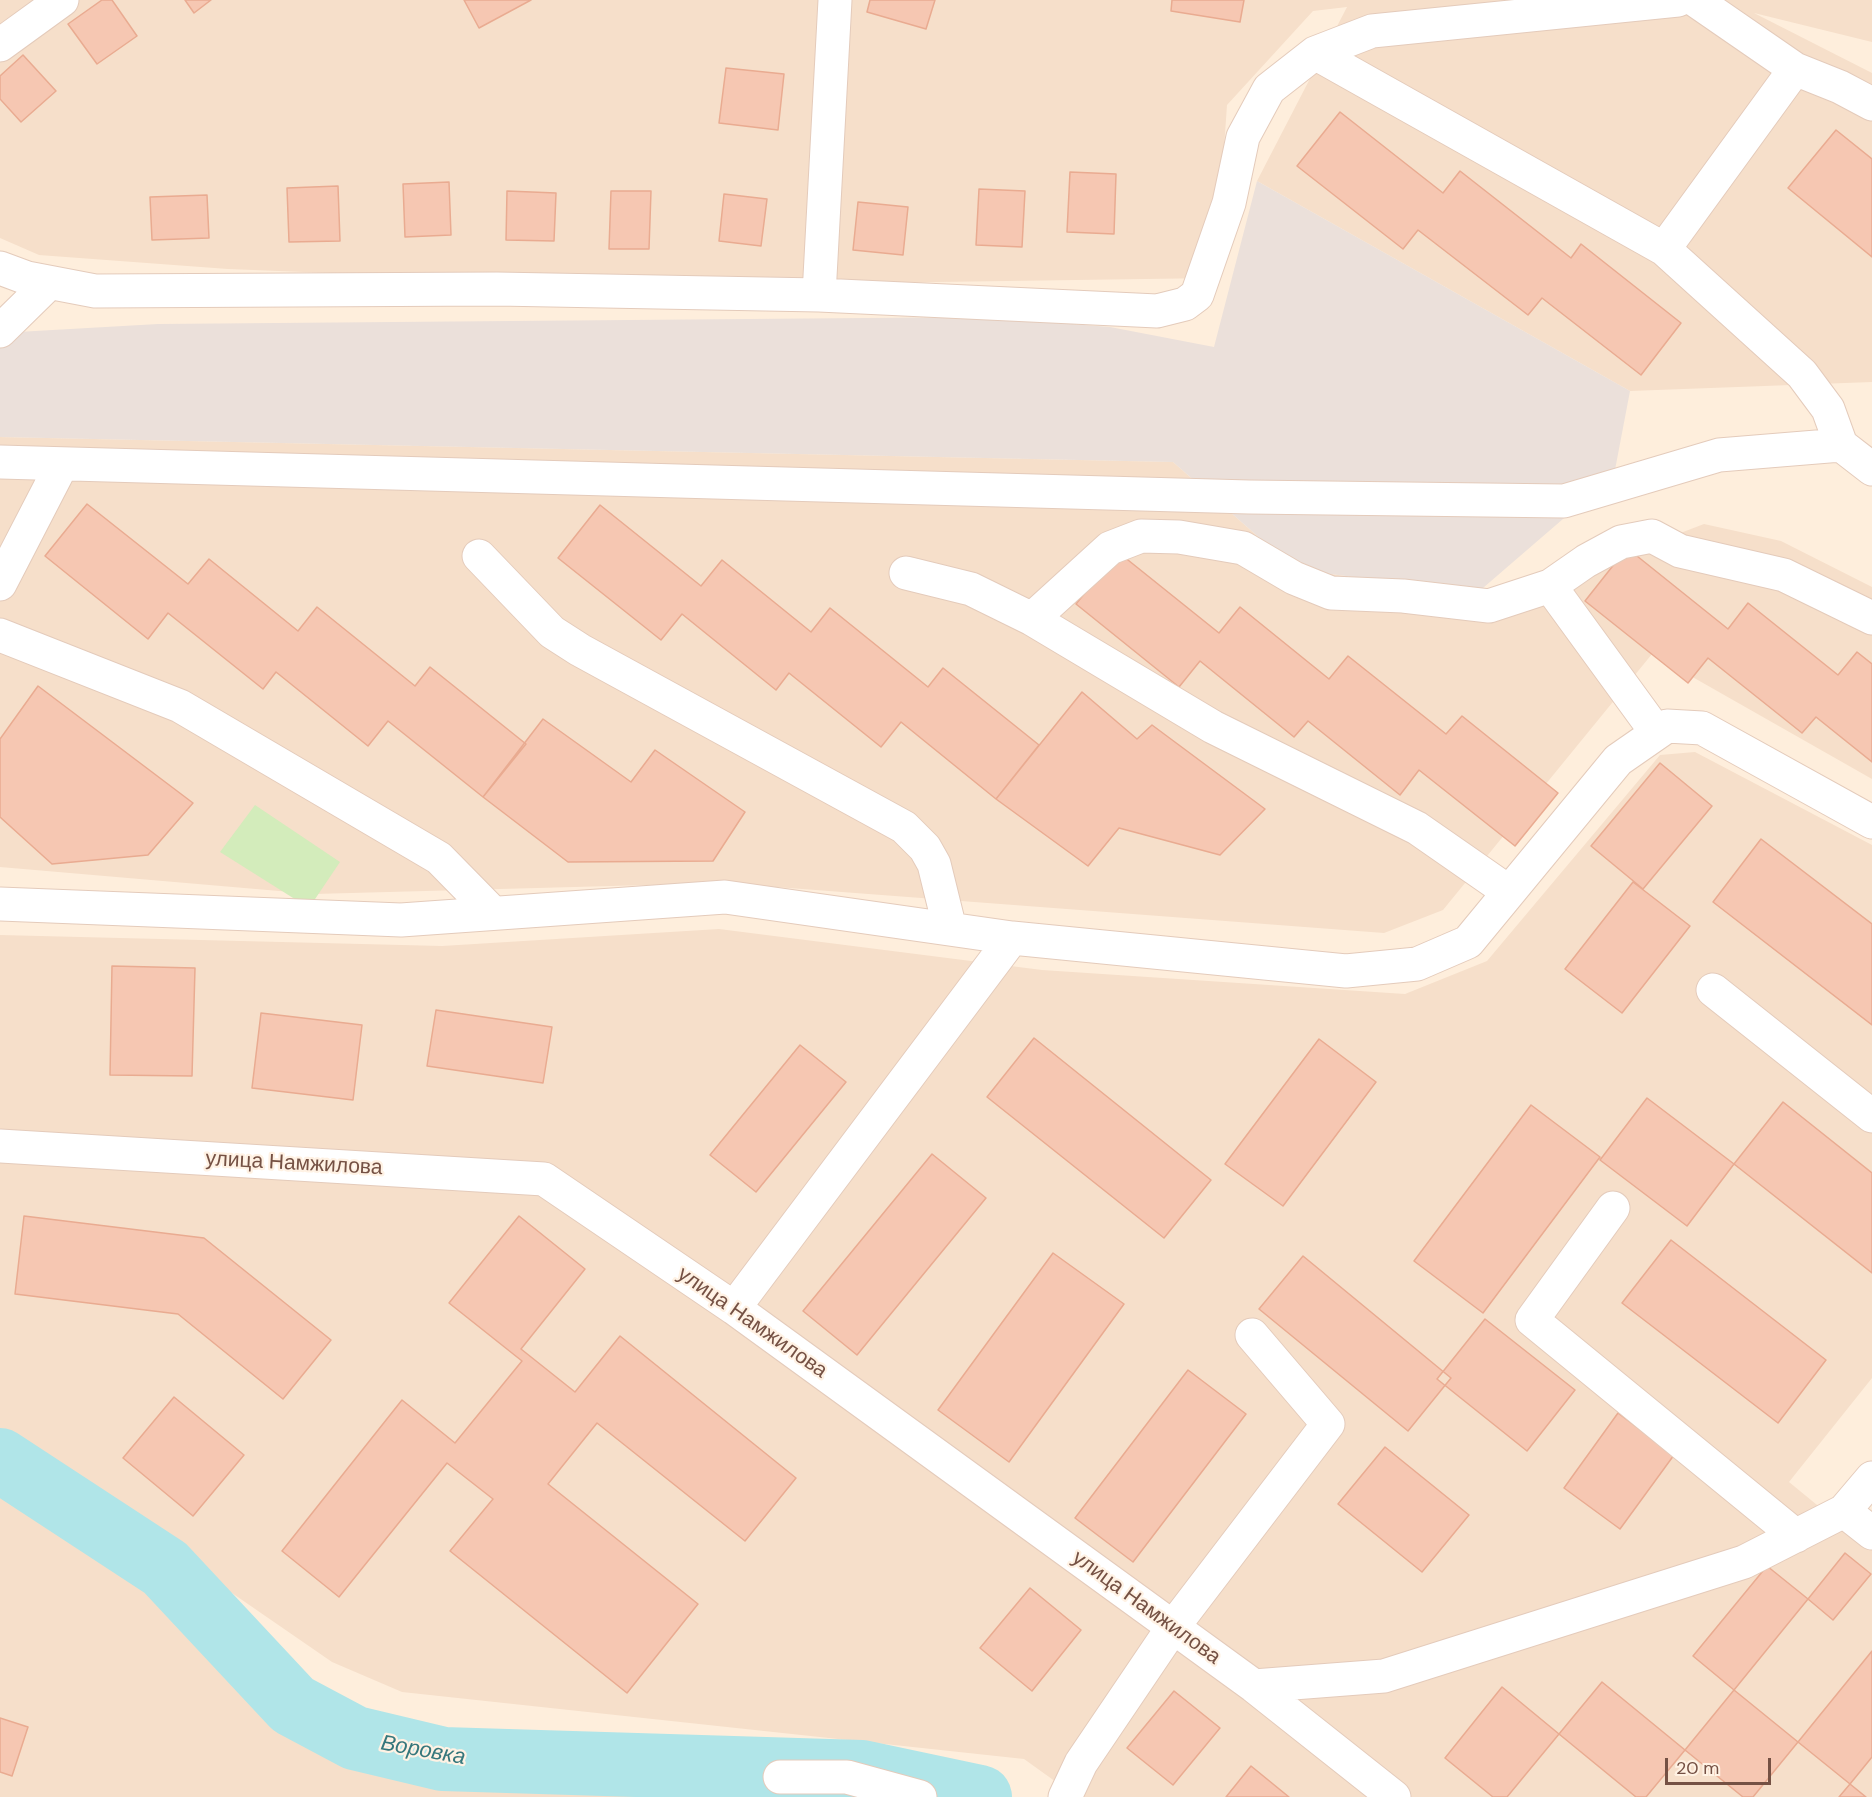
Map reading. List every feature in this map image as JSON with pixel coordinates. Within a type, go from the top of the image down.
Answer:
[{"type":"street","points":[[0,45],[62,0]]},
{"type":"street","points":[[819,295],[835,0]]},
{"type":"street","points":[[0,268],[49,283],[95,291],[497,289],[819,295],[1157,311],[1185,304],[1197,295],[1229,202],[1243,137],[1269,89],[1315,54],[1372,31],[1678,0]]},
{"type":"street","points":[[1695,0],[1795,69],[1840,87],[1872,104]]},
{"type":"street","points":[[1315,54],[1664,249],[1802,374],[1828,409],[1841,445],[1872,469]]},
{"type":"street","points":[[1664,249],[1795,69]]},
{"type":"street","points":[[0,331],[49,283]]},
{"type":"street","points":[[0,462],[1260,497],[1564,501],[1719,454],[1841,445]]},
{"type":"street","points":[[0,584],[62,464]]},
{"type":"street","points":[[1032,619],[1110,548],[1141,536],[1179,537],[1243,548],[1294,578],[1330,593],[1403,596],[1489,606],[1550,586],[1586,561],[1621,543],[1652,536],[1680,551],[1784,575],[1872,618]]},
{"type":"street","points":[[479,556],[552,632],[580,650],[904,827],[925,848],[934,864],[950,929]]},
{"type":"street","points":[[906,573],[970,589],[1032,619],[1213,727],[1418,828],[1509,892]]},
{"type":"street","points":[[1550,586],[1656,733]]},
{"type":"street","points":[[0,635],[180,706],[439,858],[493,913]]},
{"type":"street","points":[[0,904],[401,920],[725,897],[1012,938],[1346,971],[1417,964],[1468,942],[1618,760],[1667,726],[1702,728],[1872,822]]},
{"type":"street","points":[[734,1308],[1012,938]]},
{"type":"street","points":[[1713,990],[1872,1116]]},
{"type":"street","name":"улица Намжилова","points":[[0,1146],[544,1179],[734,1308],[1173,1627],[1254,1686],[1394,1797]]},
{"type":"street","points":[[1613,1209],[1532,1320],[1796,1536]]},
{"type":"street","points":[[1065,1797],[1082,1763],[1173,1627],[1328,1424],[1252,1335]]},
{"type":"street","points":[[1254,1686],[1384,1676],[1744,1562],[1844,1511],[1872,1478]]},
{"type":"street","points":[[1844,1511],[1872,1533]]},
{"type":"street","points":[[780,1777],[847,1777],[920,1797]]},
{"type":"shaded area","points":[[0,0],[1872,0],[1872,42],[1754,13],[1872,73],[1872,382],[1630,391],[1257,181],[1347,7],[1313,11],[1227,105],[1215,278],[659,286],[228,269],[39,255],[0,238]]},
{"type":"shaded area","points":[[1257,181],[1630,391],[1614,475],[1476,594],[1295,569],[1173,462],[0,437],[0,333],[158,324],[983,317],[1110,327],[1214,347]]},
{"type":"shaded area","points":[[0,437],[1173,462],[1295,569],[1476,594],[1534,589],[1704,524],[1781,541],[1872,587],[1872,779],[1652,654],[1443,910],[1384,933],[723,883],[314,894],[0,867]]},
{"type":"shaded area","points":[[1695,752],[1872,845],[1872,1378],[1789,1482],[1872,1550],[1872,1797],[1077,1797],[1024,1759],[402,1692],[332,1662],[0,1433],[0,935],[442,946],[719,929],[1042,970],[1405,994],[1487,961],[1660,755]]},
{"type":"shaded area","points":[[0,1485],[349,1723],[862,1797],[0,1797]]},
{"type":"green space","points":[[255,805],[340,862],[309,908],[220,852]]},
{"type":"building","points":[[102,0],[112,0],[137,36],[97,64],[68,24]]},
{"type":"building","points":[[185,0],[211,0],[194,13]]},
{"type":"building","points":[[464,0],[531,0],[479,28]]},
{"type":"building","points":[[870,0],[935,0],[926,29],[867,12]]},
{"type":"building","points":[[1172,0],[1244,0],[1240,22],[1171,11]]},
{"type":"building","points":[[23,55],[56,91],[21,122],[0,99],[0,76]]},
{"type":"building","points":[[726,68],[784,74],[778,130],[719,123]]},
{"type":"building","points":[[1340,112],[1443,193],[1460,171],[1571,258],[1581,244],[1681,323],[1641,375],[1542,298],[1528,315],[1418,230],[1403,249],[1297,166]]},
{"type":"building","points":[[1836,130],[1872,159],[1872,257],[1788,188]]},
{"type":"building","points":[[1070,172],[1116,174],[1114,234],[1067,232]]},
{"type":"building","points":[[449,182],[451,235],[405,237],[403,184]]},
{"type":"building","points":[[338,186],[340,241],[289,242],[287,188]]},
{"type":"building","points":[[979,189],[1025,191],[1022,247],[976,245]]},
{"type":"building","points":[[507,191],[556,193],[554,241],[506,240]]},
{"type":"building","points":[[611,191],[651,191],[649,249],[609,249]]},
{"type":"building","points":[[724,194],[767,199],[761,246],[719,241]]},
{"type":"building","points":[[207,195],[209,238],[152,240],[150,197]]},
{"type":"building","points":[[858,202],[908,207],[903,255],[853,250]]},
{"type":"building","points":[[87,504],[188,584],[209,559],[298,631],[317,607],[415,686],[430,667],[526,744],[483,797],[388,721],[368,746],[276,672],[263,689],[168,613],[148,639],[45,556]]},
{"type":"building","points":[[600,505],[701,586],[722,560],[811,632],[830,608],[928,687],[943,668],[1039,745],[996,799],[901,722],[881,747],[789,673],[776,690],[682,614],[661,640],[558,558]]},
{"type":"building","points":[[1627,548],[1728,629],[1748,603],[1838,675],[1857,652],[1872,664],[1872,762],[1816,717],[1802,733],[1708,658],[1688,683],[1585,601]]},
{"type":"building","points":[[1118,552],[1219,633],[1240,607],[1329,679],[1348,656],[1446,734],[1462,716],[1558,793],[1515,846],[1419,770],[1400,795],[1308,721],[1294,737],[1200,661],[1179,687],[1076,604]]},
{"type":"building","points":[[38,686],[193,803],[148,855],[52,864],[0,817],[0,739]]},
{"type":"building","points":[[1082,692],[1137,739],[1152,725],[1265,809],[1220,855],[1119,828],[1088,866],[996,799]]},
{"type":"building","points":[[543,719],[631,782],[655,750],[745,812],[713,861],[568,862],[483,797]]},
{"type":"building","points":[[1660,763],[1712,806],[1643,889],[1591,846]]},
{"type":"building","points":[[1761,839],[1872,924],[1872,1025],[1713,902]]},
{"type":"building","points":[[1633,882],[1690,926],[1622,1013],[1565,969]]},
{"type":"building","points":[[112,966],[195,968],[192,1076],[110,1075]]},
{"type":"building","points":[[436,1010],[552,1027],[543,1083],[427,1066]]},
{"type":"building","points":[[261,1013],[362,1025],[353,1100],[252,1088]]},
{"type":"building","points":[[1034,1038],[1211,1180],[1164,1238],[987,1097]]},
{"type":"building","points":[[1319,1039],[1376,1082],[1283,1206],[1225,1164]]},
{"type":"building","points":[[800,1045],[846,1082],[756,1192],[710,1155]]},
{"type":"building","points":[[1647,1098],[1734,1164],[1687,1226],[1600,1160]]},
{"type":"building","points":[[1783,1102],[1872,1173],[1872,1273],[1734,1164]]},
{"type":"building","points":[[1531,1105],[1600,1157],[1483,1313],[1414,1261]]},
{"type":"building","points":[[932,1154],[986,1198],[857,1355],[803,1311]]},
{"type":"building","points":[[24,1216],[204,1238],[331,1340],[283,1399],[178,1314],[15,1294]]},
{"type":"building","points":[[519,1216],[585,1269],[521,1349],[575,1392],[620,1336],[796,1478],[745,1541],[597,1423],[548,1484],[698,1604],[627,1693],[450,1551],[493,1499],[447,1463],[339,1597],[282,1551],[402,1400],[455,1443],[522,1361],[449,1303]]},
{"type":"building","points":[[1671,1240],[1826,1360],[1778,1423],[1622,1303]]},
{"type":"building","points":[[1053,1253],[1124,1304],[1009,1462],[938,1410]]},
{"type":"building","points":[[1303,1256],[1451,1378],[1408,1431],[1259,1309]]},
{"type":"building","points":[[1485,1319],[1575,1390],[1527,1451],[1437,1379]]},
{"type":"building","points":[[1188,1370],[1246,1414],[1133,1562],[1075,1518]]},
{"type":"building","points":[[174,1397],[244,1455],[193,1516],[123,1458]]},
{"type":"building","points":[[1618,1413],[1674,1455],[1620,1529],[1564,1488]]},
{"type":"building","points":[[1385,1447],[1469,1515],[1422,1572],[1338,1504]]},
{"type":"building","points":[[1845,1553],[1871,1574],[1833,1620],[1808,1599]]},
{"type":"building","points":[[1767,1566],[1808,1599],[1734,1690],[1693,1656]]},
{"type":"building","points":[[1030,1588],[1081,1630],[1032,1691],[980,1648]]},
{"type":"building","points":[[1872,1651],[1872,1757],[1850,1784],[1798,1742]]},
{"type":"building","points":[[1602,1682],[1685,1750],[1646,1797],[1636,1797],[1559,1734]]},
{"type":"building","points":[[1502,1687],[1559,1734],[1507,1797],[1493,1797],[1445,1758]]},
{"type":"building","points":[[1734,1690],[1798,1742],[1753,1797],[1743,1797],[1685,1750]]},
{"type":"building","points":[[1174,1691],[1220,1728],[1173,1785],[1127,1748]]},
{"type":"building","points":[[0,1718],[28,1727],[12,1776],[0,1772]]},
{"type":"building","points":[[1251,1766],[1289,1797],[1226,1797]]},
{"type":"building","points":[[1850,1784],[1866,1797],[1839,1797]]},
{"type":"waterway","name":"Воровка","points":[[0,1460],[165,1568],[293,1705],[355,1738],[443,1759],[862,1772],[980,1797]]}]
